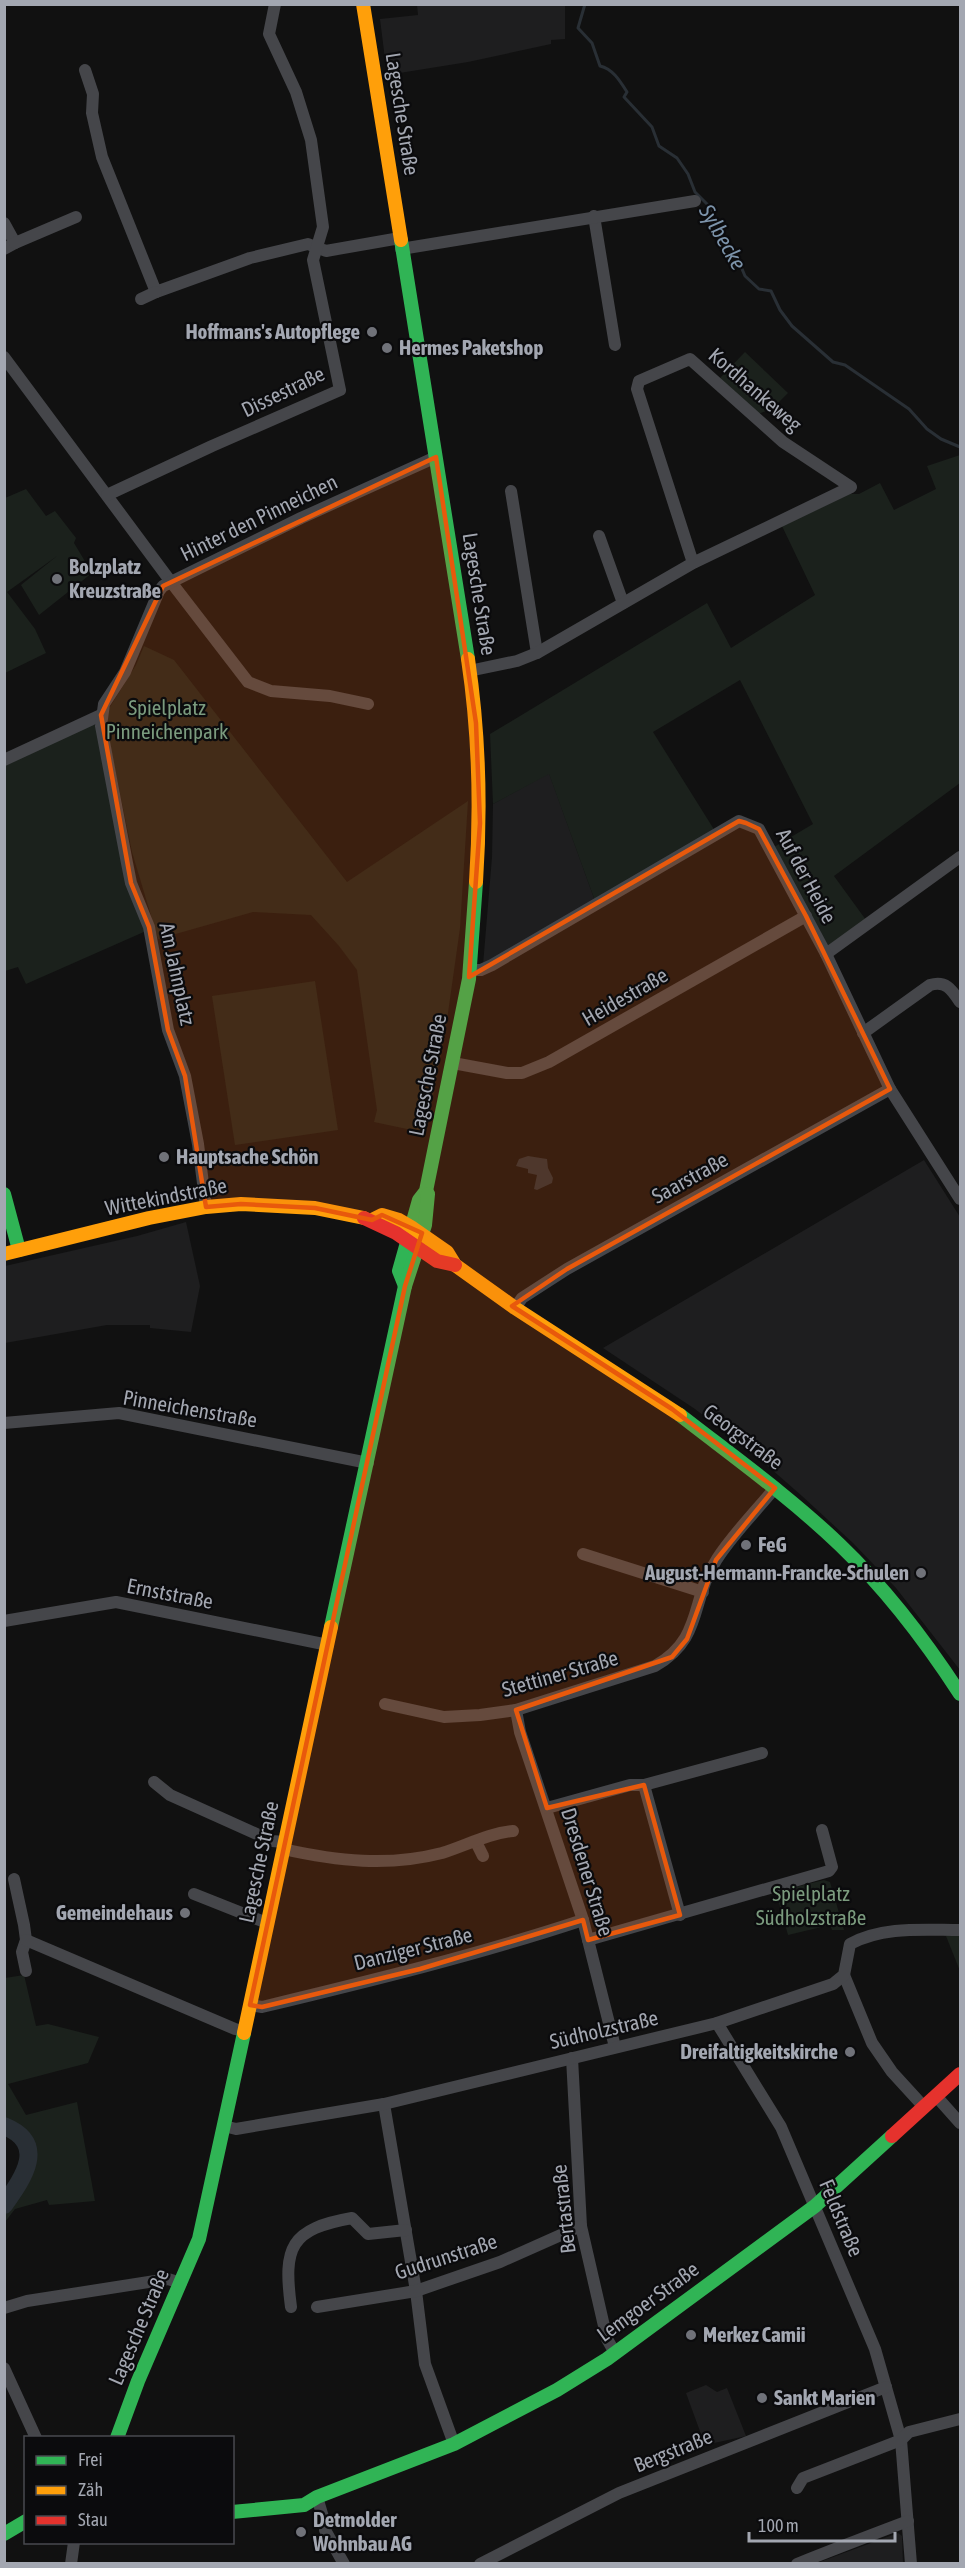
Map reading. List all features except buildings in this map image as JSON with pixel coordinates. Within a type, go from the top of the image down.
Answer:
[{"type":"street","points":[[275,4],[269,34],[296,92],[311,140],[323,227],[317,248]]},
{"type":"street","name":"Lagesche Straße","points":[[116,2436],[199,2239],[405,1286],[410,1277],[420,1196],[426,1191],[453,1063],[469,970],[480,823],[476,723],[436,456],[363,4]]},
{"type":"street","points":[[86,70],[93,94],[92,112],[102,157],[156,292]]},
{"type":"street","points":[[141,298],[250,258],[308,244],[326,251],[400,244],[694,201]]},
{"type":"street","points":[[594,216],[615,345]]},
{"type":"street","points":[[4,223],[10,246],[76,217]]},
{"type":"street","name":"Dissestraße","points":[[107,495],[340,390],[313,260],[317,248]]},
{"type":"street","points":[[4,357],[248,682],[272,691],[330,696],[368,704]]},
{"type":"street","name":"Kordhankeweg","points":[[690,359],[783,442],[851,487],[693,563],[636,389],[639,381],[690,359]]},
{"type":"street","name":"Hinter den Pinneichen","points":[[101,715],[104,705],[125,672],[159,591],[171,582],[301,518],[436,456]]},
{"type":"street","points":[[511,491],[537,653]]},
{"type":"street","points":[[598,536],[623,603]]},
{"type":"street","points":[[469,671],[517,662],[537,653],[693,563]]},
{"type":"street","points":[[4,760],[101,715]]},
{"type":"street","name":"Am Jahnplatz","points":[[101,715],[101,726],[131,883],[149,927],[168,1030],[185,1076],[198,1144],[206,1208]]},
{"type":"street","name":"Auf der Heide","points":[[469,970],[481,970],[492,965],[739,822],[759,829],[826,954],[890,1089],[960,1199]]},
{"type":"street","points":[[826,954],[960,857]]},
{"type":"street","name":"Heidestraße","points":[[453,1063],[507,1073],[522,1073],[549,1062],[806,916]]},
{"type":"street","points":[[863,1033],[930,985],[939,983],[949,986],[960,1002]]},
{"type":"street","name":"Saarstraße","points":[[515,1308],[522,1298],[547,1281],[890,1089]]},
{"type":"street","points":[[4,1194],[19,1250]]},
{"type":"street","name":"Wittekindstraße","points":[[4,1254],[149,1218],[241,1204],[315,1208],[372,1220],[382,1215],[399,1220],[415,1237]]},
{"type":"street","name":"Georgstraße","points":[[415,1237],[447,1252],[455,1264],[515,1308],[672,1409],[775,1488],[823,1530],[884,1590],[928,1645],[960,1694]]},
{"type":"street","name":"Pinneichenstraße","points":[[4,1423],[119,1413],[368,1463]]},
{"type":"street","name":"Stettiner Straße","points":[[385,1704],[444,1717],[516,1710],[655,1666],[672,1657],[687,1639],[716,1560],[775,1488]]},
{"type":"street","points":[[583,1554],[703,1592]]},
{"type":"street","name":"Ernststraße","points":[[4,1621],[116,1602],[328,1645]]},
{"type":"street","name":"Dresdener Straße","points":[[516,1710],[520,1732],[583,1920],[615,2047]]},
{"type":"street","points":[[547,1808],[762,1753]]},
{"type":"street","points":[[154,1782],[170,1795],[283,1846],[355,1862],[410,1860],[513,1831]]},
{"type":"street","points":[[644,1785],[680,1915]]},
{"type":"street","points":[[588,1940],[829,1871],[832,1867],[822,1830]]},
{"type":"street","points":[[477,1842],[483,1856]]},
{"type":"street","points":[[14,1879],[26,1940],[22,1952],[26,1971]]},
{"type":"street","points":[[195,1894],[267,1923]]},
{"type":"street","name":"Danziger Straße","points":[[250,2005],[262,2007],[420,1969],[583,1920]]},
{"type":"street","points":[[924,2107],[892,2072],[872,2043],[844,1976],[849,1944],[866,1935],[885,1932],[960,1930]]},
{"type":"street","points":[[26,1940],[235,2030],[244,2031]]},
{"type":"street","name":"Südholzstraße","points":[[224,2126],[236,2129],[384,2104],[717,2023],[833,1984],[844,1976]]},
{"type":"street","name":"Feldstraße","points":[[717,2023],[781,2127],[875,2349],[901,2440],[911,2564]]},
{"type":"street","name":"Bertastraße","points":[[572,2058],[581,2226],[607,2338],[615,2353]]},
{"type":"street","name":"Lemgoer Straße","points":[[234,2512],[304,2505],[454,2444],[557,2390],[615,2353],[815,2206],[960,2074]]},
{"type":"street","points":[[936,2096],[960,2123]]},
{"type":"street","points":[[384,2104],[416,2291],[425,2364],[454,2444]]},
{"type":"street","points":[[291,2307],[286,2271],[293,2247],[305,2231],[329,2222],[352,2218],[368,2234],[406,2230]]},
{"type":"street","name":"Gudrunstraße","points":[[317,2307],[416,2291],[500,2262],[581,2226]]},
{"type":"street","points":[[4,2308],[27,2301],[168,2279],[181,2283]]},
{"type":"street","points":[[4,2368],[35,2436]]},
{"type":"street","name":"Bergstraße","points":[[480,2564],[619,2493],[886,2387]]},
{"type":"street","points":[[797,2488],[803,2478],[901,2440],[909,2432],[960,2419]]},
{"type":"street","name":"Lemgoer Straße","points":[[234,2505],[297,2497],[317,2498]]},
{"type":"street","points":[[317,2498],[325,2530],[344,2564]]},
{"type":"street","points":[[797,2564],[816,2554],[845,2547],[908,2521]]},
{"type":"street","points":[[7,2532],[24,2522]]},
{"type":"street","points":[[7,2532],[24,2533]]},
{"type":"street","points":[[71,2564],[74,2544]]},
{"type":"highlighted area","points":[[436,457],[476,723],[480,823],[469,977],[739,821],[759,829],[806,916],[890,1089],[567,1269],[512,1306],[672,1409],[775,1488],[716,1560],[687,1639],[672,1657],[516,1710],[547,1808],[644,1785],[680,1915],[588,1940],[583,1920],[420,1969],[262,2007],[250,2005],[405,1286],[422,1233],[382,1215],[372,1220],[315,1208],[241,1204],[206,1207],[185,1076],[168,1030],[149,927],[131,883],[101,715],[163,586]]},
{"type":"shaded area","points":[[417,5],[565,5],[565,39],[551,40],[551,44],[468,62],[387,75],[380,19],[418,15]]},
{"type":"shaded area","points":[[549,773],[595,901],[483,965],[492,857],[493,804]]},
{"type":"shaded area","points":[[528,1156],[547,1159],[553,1178],[552,1183],[537,1190],[534,1189],[537,1175],[528,1173],[528,1169],[516,1166],[519,1159]]},
{"type":"shaded area","points":[[924,1160],[960,1217],[960,1670],[896,1588],[853,1543],[802,1496],[754,1454],[695,1409],[603,1348]]},
{"type":"shaded area","points":[[186,1222],[200,1286],[191,1332],[150,1328],[150,1325],[107,1325],[5,1343],[5,1266],[137,1236]]},
{"type":"shaded area","points":[[706,2385],[717,2392],[727,2388],[746,2436],[705,2445],[686,2393]]},
{"type":"shaded area","points":[[898,2533],[902,2536],[903,2563],[817,2563]]},
{"type":"green space","points":[[745,352],[788,393],[772,409],[758,414],[719,379]]},
{"type":"green space","points":[[960,455],[960,783],[834,876],[866,920],[828,946],[774,847],[813,824],[740,680],[653,732],[715,831],[595,901],[549,774],[493,804],[490,734],[707,603],[731,648],[815,595],[782,526],[850,494],[859,494],[880,483],[894,510],[936,489],[927,466]]},
{"type":"green space","points":[[26,489],[46,516],[55,511],[76,538],[74,543],[92,573],[39,615],[21,585],[57,556],[7,592],[35,629],[46,653],[5,673],[5,498]]},
{"type":"green space","name":"Spielplatz Pinneichenpark","points":[[144,646],[174,660],[347,882],[468,801],[460,928],[446,1027],[426,1133],[374,1122],[377,1110],[357,970],[311,915],[253,912],[158,939],[132,852],[107,730],[108,710],[136,665]]},
{"type":"green space","points":[[90,724],[96,725],[146,931],[26,984],[18,967],[5,971],[5,766]]},
{"type":"green space","points":[[315,981],[338,1130],[235,1145],[212,996]]},
{"type":"green space","name":"Spielplatz Südholzstraße","points":[[824,1880],[830,1882],[844,1930],[832,1930],[830,1925],[788,1935],[776,1892]]},
{"type":"green space","points":[[960,1935],[960,1971],[946,1936]]},
{"type":"green space","points":[[24,1975],[36,2026],[48,2024],[99,2037],[88,2063],[8,2084],[26,2115],[77,2102],[95,2201],[49,2205],[47,2200],[15,2209],[5,2222],[10,2202],[28,2177],[34,2153],[31,2137],[4,2116],[5,1978]]},
{"type":"waterway","name":"Sylbecke","points":[[585,4],[578,28],[592,43],[600,66],[609,70],[619,80],[627,92],[624,97],[652,127],[659,146],[677,158],[688,174],[695,192],[711,208],[717,230],[734,250],[745,276],[759,289],[771,291],[780,310],[792,326],[833,362],[845,365],[909,409],[927,429],[941,439],[960,447]]},
{"type":"waterway","points":[[4,2126],[17,2133],[25,2142],[28,2152],[28,2162],[24,2173],[4,2205]]},
{"type":"traffic: fast","points":[[401,240],[468,659]]},
{"type":"traffic: fast","points":[[405,1286],[399,1271],[419,1200],[426,1191],[469,979],[476,882]]},
{"type":"traffic: fast","points":[[4,1194],[19,1250]]},
{"type":"traffic: fast","points":[[331,1627],[405,1286],[425,1225],[428,1194]]},
{"type":"traffic: fast","points":[[680,1415],[782,1494],[857,1562],[904,1616],[960,1694]]},
{"type":"traffic: fast","points":[[118,2436],[138,2381],[199,2239],[244,2033]]},
{"type":"traffic: fast","points":[[234,2512],[304,2505],[317,2497],[454,2444],[557,2390],[607,2359],[815,2206],[892,2136]]},
{"type":"traffic: fast","points":[[4,2534],[24,2522]]},
{"type":"traffic: slow","points":[[363,4],[401,240]]},
{"type":"traffic: slow","points":[[468,659],[475,715],[478,770],[476,882]]},
{"type":"traffic: slow","points":[[4,1254],[149,1218],[206,1207],[241,1204],[315,1208],[364,1218]]},
{"type":"traffic: slow","points":[[372,1220],[382,1215],[399,1220],[411,1227],[447,1252],[455,1265],[515,1308],[680,1415]]},
{"type":"traffic: slow","points":[[244,2033],[331,1627]]},
{"type":"traffic: jam","points":[[364,1218],[396,1233],[437,1261],[455,1265]]},
{"type":"traffic: jam","points":[[892,2136],[960,2074]]},
{"type":"place","name":"Hoffmans's Autopflege","points":[[372,332]]},
{"type":"place","name":"Hermes Paketshop","points":[[387,348]]},
{"type":"place","name":"Bolzplatz Kreuzstraße","points":[[57,579]]},
{"type":"place","name":"Hauptsache Schön","points":[[164,1157]]},
{"type":"place","name":"FeG","points":[[746,1545]]},
{"type":"place","name":"August-Hermann-Francke-Schulen","points":[[921,1573]]},
{"type":"place","name":"Gemeindehaus","points":[[185,1913]]},
{"type":"place","name":"Dreifaltigkeitskirche","points":[[850,2052]]},
{"type":"place","name":"Merkez Camii","points":[[691,2335]]},
{"type":"place","name":"Sankt Marien","points":[[762,2398]]},
{"type":"place","name":"Detmolder Wohnbau AG","points":[[301,2532]]}]
